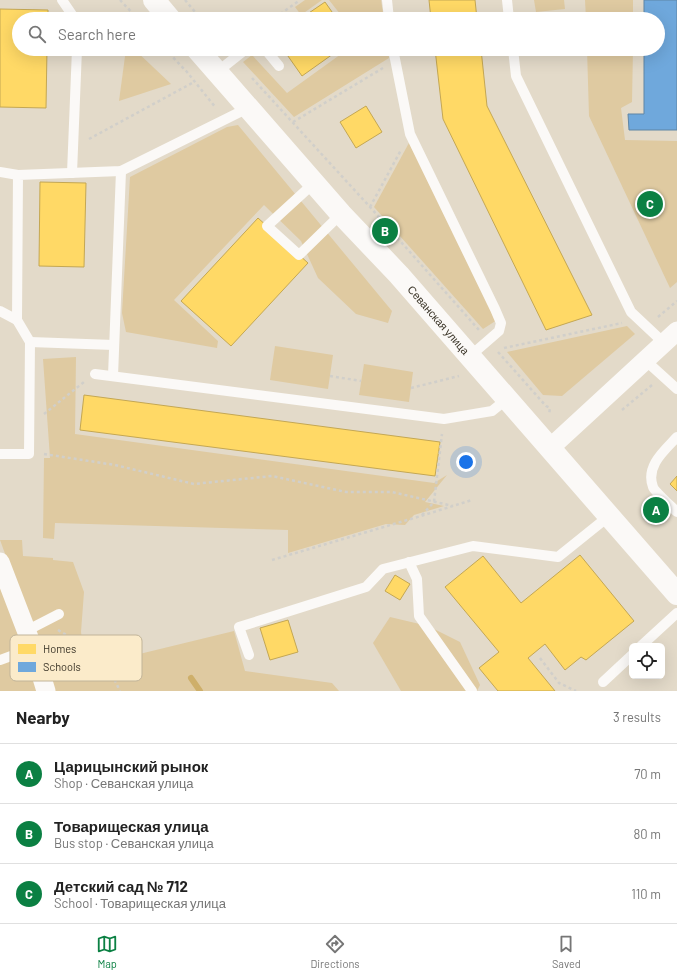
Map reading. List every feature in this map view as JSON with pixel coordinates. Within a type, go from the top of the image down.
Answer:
[{"type":"street","points":[[154,0],[164,12]]},
{"type":"street","name":"Севанская улица","points":[[203,56],[341,214],[399,275],[465,366],[507,400],[677,594]]},
{"type":"street","points":[[550,448],[670,337]]},
{"type":"street","points":[[0,562],[27,635]]},
{"type":"street","points":[[43,681],[46,691]]},
{"type":"lane","points":[[62,0],[70,12]]},
{"type":"lane","points":[[387,0],[388,12]]},
{"type":"lane","points":[[507,0],[508,12]]},
{"type":"lane","points":[[72,173],[77,56]]},
{"type":"lane","points":[[217,72],[237,56]]},
{"type":"lane","points":[[271,56],[279,66]]},
{"type":"lane","points":[[394,56],[410,134],[501,323],[499,331],[488,340],[465,366]]},
{"type":"lane","points":[[514,56],[516,76],[631,312],[647,327],[670,337]]},
{"type":"lane","points":[[0,172],[18,175],[121,171],[248,108]]},
{"type":"lane","points":[[112,376],[121,171]]},
{"type":"lane","points":[[0,454],[30,454],[30,342],[17,320],[18,175]]},
{"type":"lane","points":[[314,183],[267,226],[299,255],[341,214]]},
{"type":"lane","points":[[0,311],[17,320]]},
{"type":"lane","points":[[30,342],[114,345]]},
{"type":"lane","points":[[645,360],[677,388]]},
{"type":"lane","points":[[95,374],[444,419],[492,411],[507,400]]},
{"type":"lane","points":[[677,437],[657,458],[651,473],[654,488],[677,512]]},
{"type":"lane","points":[[249,654],[239,627],[366,587],[383,569],[474,546],[558,557],[609,516]]},
{"type":"lane","points":[[409,562],[417,579],[419,616],[472,691]]},
{"type":"lane","points":[[644,643],[677,613]]},
{"type":"lane","points":[[34,635],[59,614]]},
{"type":"lane","points":[[0,660],[10,653]]},
{"type":"lane","points":[[603,682],[629,657]]},
{"type":"path","points":[[120,0],[131,12]]},
{"type":"path","points":[[185,0],[195,12]]},
{"type":"path","points":[[283,12],[300,0]]},
{"type":"path","points":[[171,56],[226,119]]},
{"type":"path","points":[[234,58],[370,207],[488,340]]},
{"type":"path","points":[[293,122],[395,60]]},
{"type":"path","points":[[73,147],[194,82]]},
{"type":"path","points":[[370,207],[410,134]]},
{"type":"path","points":[[647,327],[677,301]]},
{"type":"path","points":[[550,415],[550,408],[546,406],[496,349],[623,323]]},
{"type":"path","points":[[411,388],[465,366]]},
{"type":"path","points":[[30,425],[95,374]]},
{"type":"path","points":[[330,376],[361,381]]},
{"type":"path","points":[[620,412],[662,376]]},
{"type":"path","points":[[421,516],[434,502],[444,419]]},
{"type":"path","points":[[30,454],[44,454],[115,466],[194,484],[272,476],[346,492],[392,492],[453,506]]},
{"type":"path","points":[[272,560],[472,500]]},
{"type":"path","points":[[540,658],[560,683],[576,691]]},
{"type":"path","points":[[115,681],[120,691]]},
{"type":"shaded area","points":[[305,0],[322,0],[305,12],[299,12],[295,7]]},
{"type":"shaded area","points":[[329,0],[381,0],[383,12],[338,12]]},
{"type":"shaded area","points":[[534,0],[564,0],[565,9],[536,12]]},
{"type":"shaded area","points":[[585,0],[633,0],[633,12],[586,12]]},
{"type":"shaded area","points":[[125,56],[141,56],[171,84],[119,101]]},
{"type":"shaded area","points":[[253,56],[287,93],[338,56],[389,56],[389,58],[294,117],[243,62]]},
{"type":"shaded area","points":[[587,56],[633,56],[632,102],[621,108],[625,140],[677,141],[677,282],[670,288],[589,116]]},
{"type":"shaded area","points":[[238,125],[392,311],[388,323],[356,314],[318,278],[301,241],[264,205],[174,300],[218,341],[217,348],[126,332],[122,313],[130,177],[227,127]]},
{"type":"shaded area","points":[[410,141],[497,320],[483,329],[374,207]]},
{"type":"shaded area","points":[[627,326],[635,334],[562,396],[543,395],[507,352]]},
{"type":"shaded area","points":[[275,346],[333,355],[328,389],[270,380]]},
{"type":"shaded area","points":[[76,357],[75,434],[434,483],[447,475],[425,502],[444,506],[414,515],[405,525],[386,524],[288,553],[288,530],[55,523],[54,539],[43,538],[44,458],[50,458],[43,359]]},
{"type":"shaded area","points":[[364,364],[413,372],[409,402],[359,395]]},
{"type":"shaded area","points":[[0,540],[22,540],[23,556],[53,558],[53,560],[73,562],[84,592],[81,635],[10,635],[10,681],[142,681],[142,653],[234,631],[245,671],[332,683],[339,691],[0,691],[0,580],[11,570]]},
{"type":"shaded area","points":[[390,617],[428,626],[460,642],[480,685],[477,691],[401,691],[373,643]]},
{"type":"building: Homes","points":[[429,0],[475,0],[476,12],[430,12]]},
{"type":"building: Homes","points":[[325,2],[332,12],[310,12]]},
{"type":"building: Homes","points":[[0,9],[48,10],[48,12],[12,12],[12,56],[47,56],[46,108],[0,107]]},
{"type":"building: Homes","points":[[288,56],[330,56],[302,76]]},
{"type":"building: Homes","points":[[436,56],[482,56],[487,106],[592,315],[546,330],[443,119]]},
{"type":"building: Homes","points":[[366,106],[382,132],[356,148],[340,122]]},
{"type":"building: Homes","points":[[40,182],[86,183],[84,267],[39,266]]},
{"type":"building: Homes","points":[[258,218],[308,263],[231,346],[181,301]]},
{"type":"building: Homes","points":[[84,395],[440,442],[435,476],[80,430]]},
{"type":"building: Homes","points":[[677,476],[677,491],[670,484]]},
{"type":"building: Homes","points":[[580,555],[634,621],[586,660],[581,657],[565,670],[545,644],[528,658],[555,691],[498,691],[479,668],[499,652],[445,587],[483,556],[521,603]]},
{"type":"building: Homes","points":[[395,575],[410,584],[400,600],[385,591]]},
{"type":"building: Homes","points":[[288,620],[298,652],[270,660],[260,628]]},
{"type":"building: Schools","points":[[644,0],[677,0],[677,130],[629,130],[628,114],[644,114],[644,56],[665,56],[665,12],[644,12]]},
{"type":"waterway","points":[[191,678],[200,691]]},
{"type":"place","name":"Детский сад № 712","points":[[650,204]]},
{"type":"place","name":"Товарищеская улица","points":[[385,231]]},
{"type":"place","name":"Царицынский рынок","points":[[656,510]]}]
